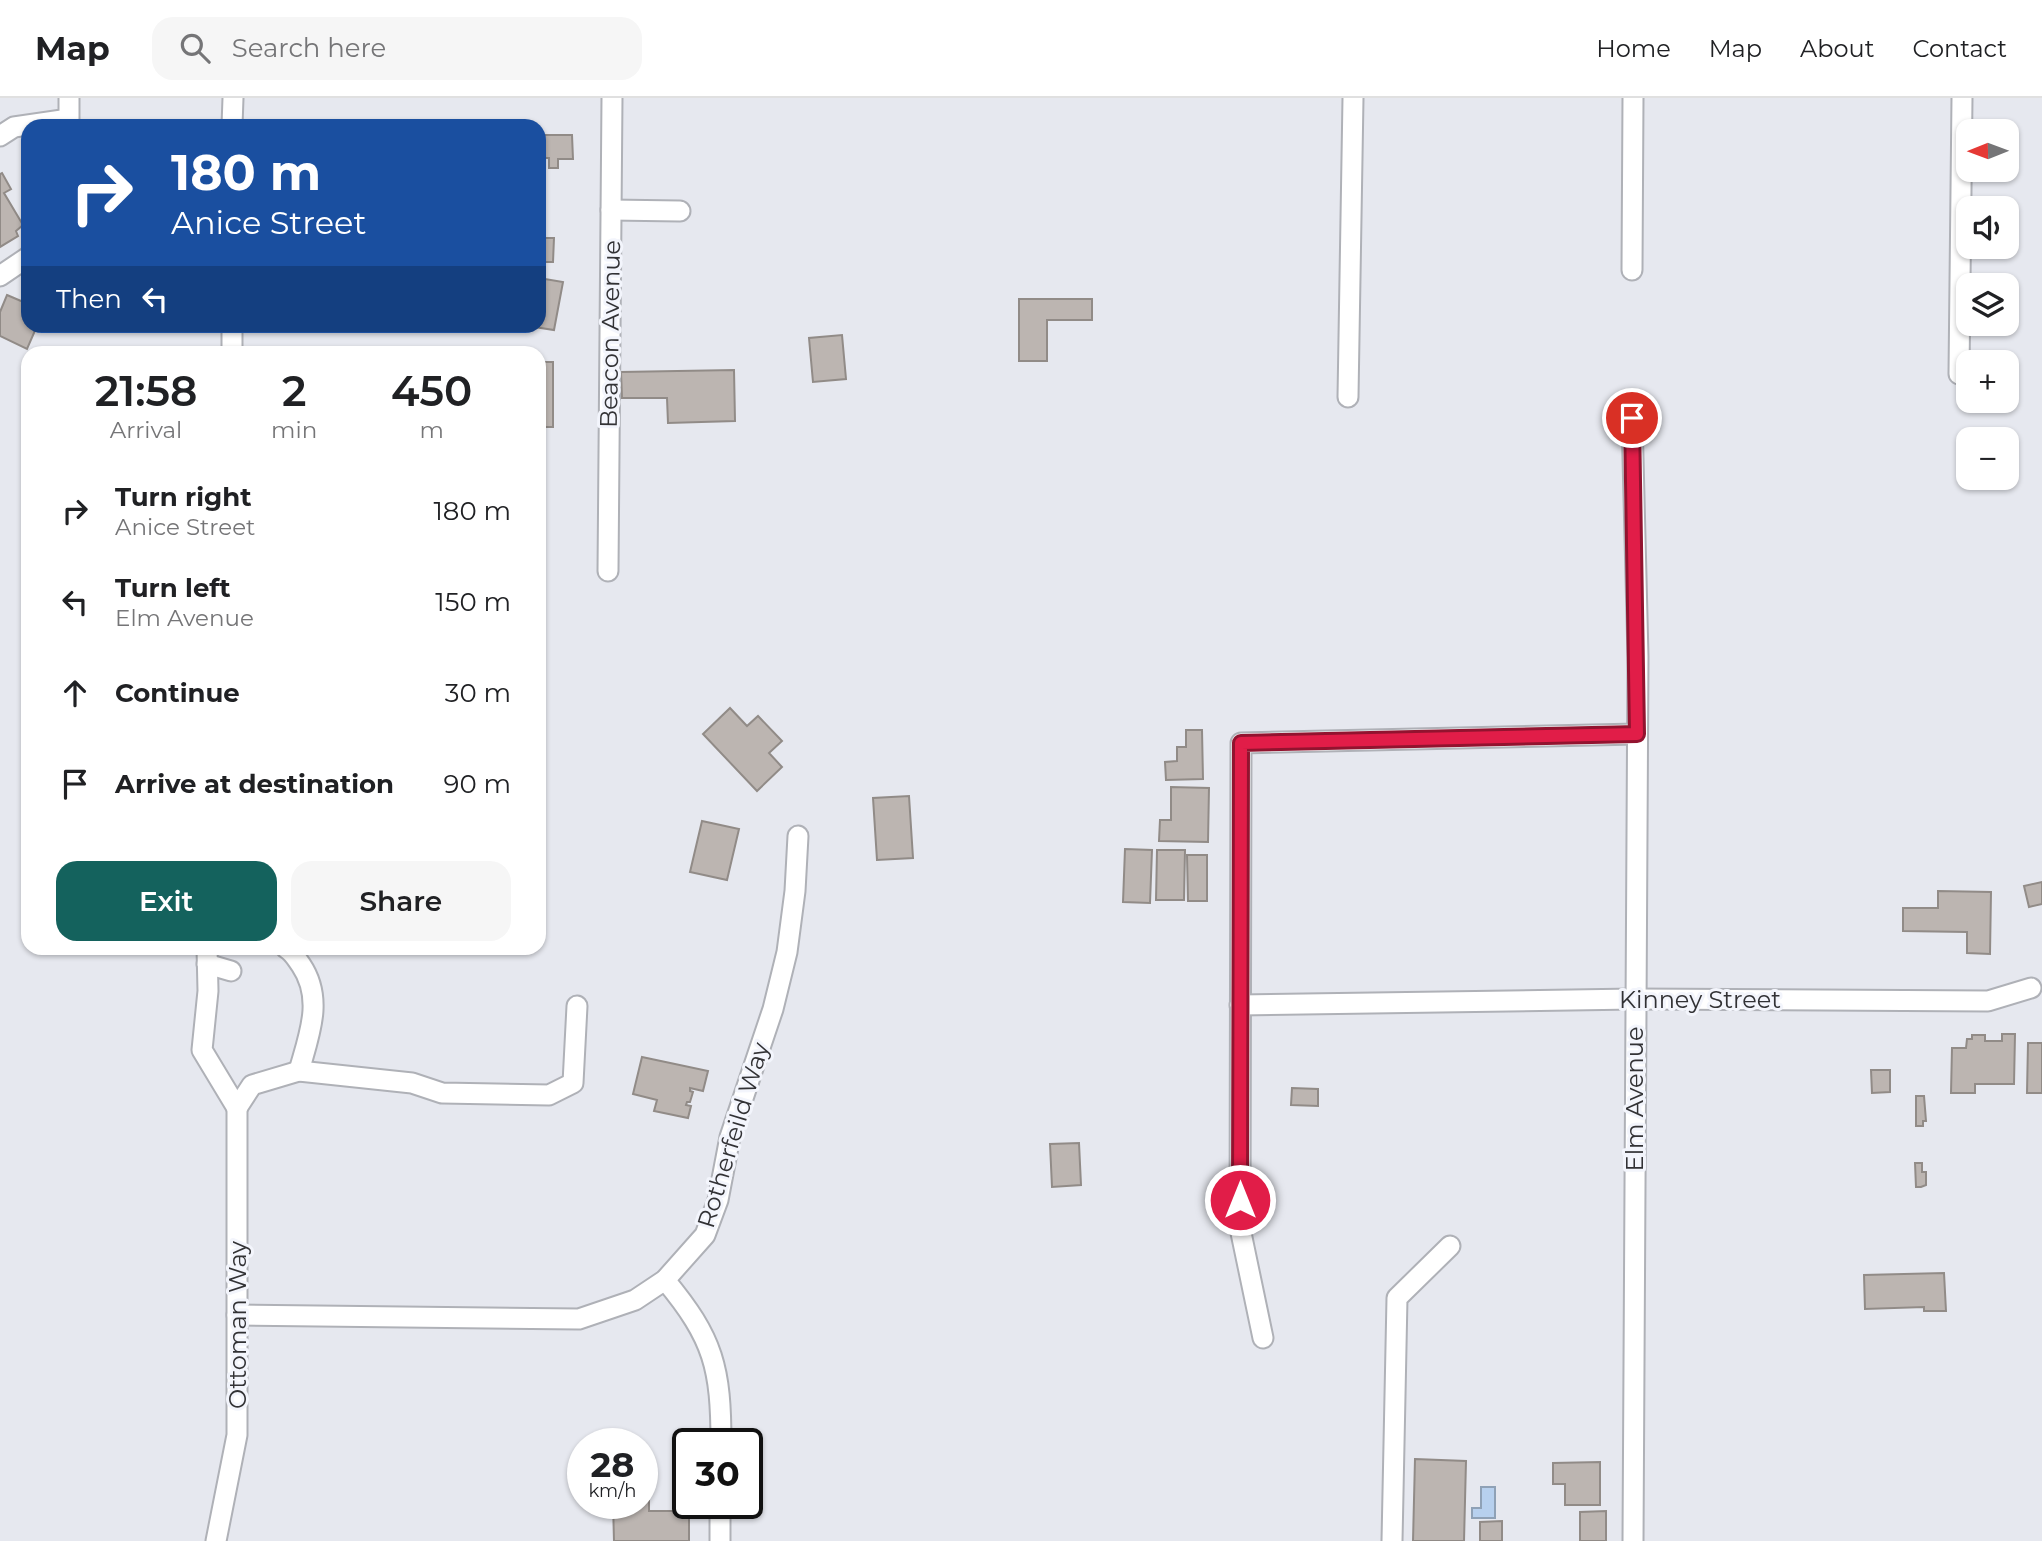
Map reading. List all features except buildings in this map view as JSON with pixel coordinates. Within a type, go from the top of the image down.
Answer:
[{"type":"street","points":[[69,98],[70,119]]},
{"type":"street","points":[[232,119],[233,98]]},
{"type":"street","name":"Beacon Avenue","points":[[608,571],[612,98]]},
{"type":"street","points":[[1348,397],[1353,98]]},
{"type":"street","points":[[1633,98],[1633,270]]},
{"type":"street","points":[[1959,350],[1962,98]]},
{"type":"street","points":[[0,136],[14,127],[21,126]]},
{"type":"street","points":[[611,210],[680,211]]},
{"type":"street","points":[[0,276],[21,262]]},
{"type":"street","name":"Elm Avenue","points":[[1632,418],[1637,657],[1633,1541]]},
{"type":"street","points":[[1263,1338],[1240,1228],[1241,743],[1637,734]]},
{"type":"street","name":"Rotherfeild Way","points":[[237,1315],[579,1319],[635,1300],[665,1280],[705,1235],[718,1200],[730,1137],[773,1009],[787,952],[795,891],[798,836]]},
{"type":"street","points":[[294,955],[310,978],[314,1020],[299,1071]]},
{"type":"street","points":[[207,956],[231,971]]},
{"type":"street","points":[[207,956],[208,992],[202,1050],[237,1108],[252,1086],[299,1071],[412,1083],[442,1093],[549,1095],[573,1083],[577,1006]]},
{"type":"street","name":"Kinney Street","points":[[1240,1005],[1634,999],[1988,1001],[2031,988]]},
{"type":"street","points":[[298,1011],[311,1029]]},
{"type":"street","name":"Ottoman Way","points":[[216,1541],[237,1435],[237,1108]]},
{"type":"street","points":[[1392,1541],[1396,1298],[1450,1246]]},
{"type":"street","points":[[665,1280],[688,1308],[705,1337],[718,1381],[721,1428]]},
{"type":"street","points":[[720,1519],[720,1541]]},
{"type":"water","points":[[1481,1487],[1495,1487],[1495,1518],[1472,1518],[1472,1508],[1481,1508]]},
{"type":"route","points":[[1240,1200],[1241,743],[1637,734],[1632,418]]}]
